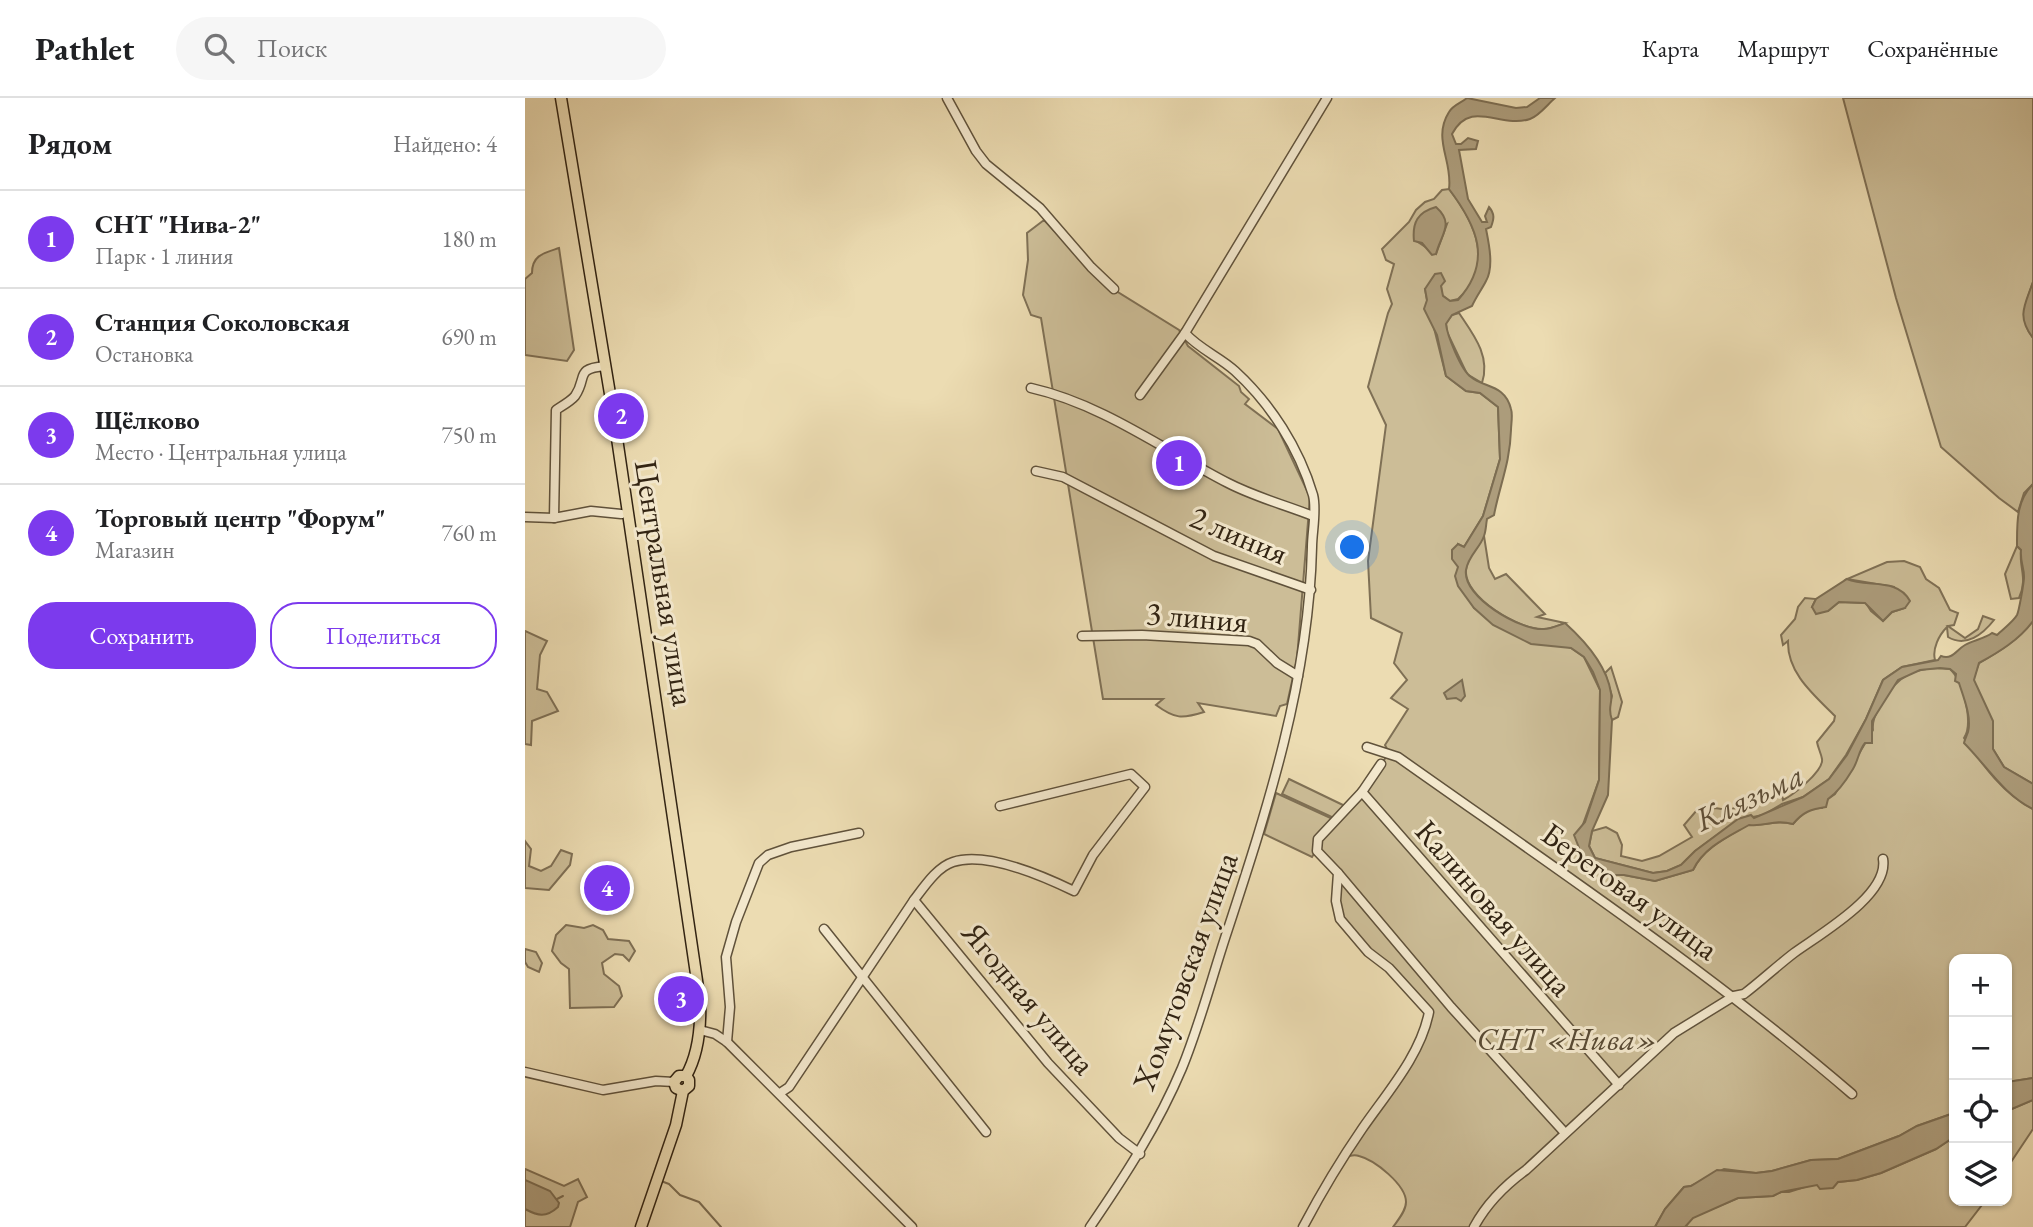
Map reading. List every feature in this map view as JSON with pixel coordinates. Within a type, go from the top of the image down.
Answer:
[{"type":"main road","name":"Центральная улица","points":[[561,98],[605,366],[699,990],[700,1030],[694,1059],[686,1076],[689,1086],[683,1091],[676,1125],[641,1227]]},
{"type":"main road","points":[[683,1091],[676,1088],[674,1082],[678,1076],[686,1076]]},
{"type":"street","points":[[947,98],[986,164],[1040,208],[1091,268],[1114,289]]},
{"type":"street","points":[[1140,395],[1185,333],[1324,99]]},
{"type":"street","name":"Хомутовская улица","points":[[1090,1227],[1140,1154],[1182,1067],[1260,831],[1290,717],[1311,590],[1314,498],[1302,465],[1277,419],[1233,370],[1185,333]]},
{"type":"street","points":[[554,518],[556,410],[576,394],[582,374],[590,367],[605,366]]},
{"type":"street","points":[[1031,388],[1056,394],[1121,424],[1231,484],[1313,516]]},
{"type":"street","name":"2 линия","points":[[1036,471],[1063,477],[1214,556],[1311,590]]},
{"type":"street","points":[[525,517],[554,518],[591,512],[621,514]]},
{"type":"street","name":"3 линия","points":[[1082,636],[1142,635],[1249,641],[1257,644],[1277,663],[1298,676]]},
{"type":"street","name":"Береговая улица","points":[[1367,747],[1398,757],[1608,904],[1734,996],[1852,1094]]},
{"type":"street","points":[[1381,764],[1361,792],[1318,839],[1317,851],[1451,1007],[1565,1133]]},
{"type":"street","points":[[780,1093],[789,1087],[914,900],[936,873],[953,862],[983,860],[1013,866],[1074,891],[1093,855],[1146,787],[1131,774],[1000,806]]},
{"type":"street","name":"Калиновая улица","points":[[1361,792],[1619,1085]]},
{"type":"street","points":[[727,1042],[730,1007],[726,957],[736,922],[759,863],[768,855],[784,849],[859,834]]},
{"type":"street","points":[[1474,1227],[1484,1210],[1500,1192],[1674,1032],[1734,996],[1744,994],[1864,901],[1881,877],[1883,859]]},
{"type":"street","points":[[1303,1227],[1329,1177],[1401,1076],[1427,1024],[1429,1012],[1389,968],[1368,952],[1341,919],[1336,901],[1338,873]]},
{"type":"street","name":"Ягодная улица","points":[[914,900],[1048,1063],[1119,1138],[1140,1154]]},
{"type":"street","points":[[824,929],[865,977],[986,1132]]},
{"type":"street","points":[[700,1030],[715,1034],[727,1042],[912,1227]]},
{"type":"street","points":[[525,1072],[603,1090],[656,1081],[674,1082]]},
{"type":"green space","points":[[1843,98],[2033,98],[2033,282],[2026,303],[2025,317],[2028,331],[2033,338],[2033,484],[2024,493],[2018,512],[1941,447],[1896,298]]},
{"type":"green space","name":"СНТ «Нива»","points":[[1449,189],[1470,221],[1478,257],[1472,282],[1458,299],[1450,301],[1442,295],[1441,286],[1425,289],[1446,376],[1466,391],[1480,393],[1498,407],[1500,459],[1483,516],[1464,547],[1458,544],[1458,567],[1474,608],[1571,648],[1584,657],[1600,690],[1599,780],[1577,841],[1585,863],[1611,875],[1655,881],[1693,870],[1710,849],[1749,824],[1793,824],[1806,812],[1822,808],[1835,794],[1873,730],[1881,704],[1901,679],[1918,671],[1950,669],[1966,702],[1968,723],[1964,738],[2003,787],[2033,809],[2033,1078],[2012,1081],[2012,954],[1949,954],[1949,1115],[1838,1159],[1811,1160],[1756,1173],[1724,1169],[1684,1187],[1665,1209],[1655,1227],[1393,1227],[1406,1205],[1401,1188],[1389,1174],[1366,1158],[1355,1155],[1343,1158],[1401,1076],[1429,1012],[1340,919],[1338,873],[1317,844],[1361,792],[1389,753],[1385,745],[1408,709],[1391,698],[1407,680],[1394,663],[1402,633],[1371,618],[1368,561],[1386,425],[1368,387],[1392,304],[1387,289],[1394,264],[1386,260],[1382,249],[1409,222],[1416,210],[1425,202],[1434,199],[1442,190]],"holes":[[[1447,224],[1436,254],[1418,242]]]},
{"type":"green space","points":[[1044,220],[1113,293],[1116,291],[1179,330],[1188,346],[1239,386],[1249,399],[1245,404],[1278,429],[1310,497],[1297,659],[1287,704],[1280,706],[1276,716],[1198,703],[1204,712],[1179,716],[1156,705],[1163,699],[1103,699],[1041,318],[1031,315],[1023,295],[1028,260],[1027,233]]},
{"type":"green space","points":[[559,248],[574,350],[567,361],[525,355],[525,279],[532,273],[537,258]]},
{"type":"green space","points":[[1459,313],[1475,337],[1482,355],[1482,383],[1467,374],[1447,332],[1446,323],[1452,315]]},
{"type":"green space","points":[[1484,536],[1489,568],[1495,579],[1506,574],[1545,614],[1537,617],[1565,623],[1552,628],[1534,628],[1508,618],[1483,601],[1474,591],[1466,570]]},
{"type":"green space","points":[[2017,546],[2021,550],[2023,585],[2019,598],[2011,599],[2005,574]]},
{"type":"green space","points":[[1904,561],[1920,567],[1926,579],[1939,588],[1950,610],[1958,613],[1954,625],[1948,626],[1965,638],[1978,629],[1983,616],[1994,620],[1985,630],[1968,640],[1948,637],[1947,627],[1937,642],[1935,660],[1902,667],[1883,680],[1846,755],[1829,779],[1803,797],[1782,804],[1763,815],[1738,820],[1695,851],[1681,865],[1667,871],[1653,873],[1595,858],[1589,846],[1592,831],[1606,827],[1617,833],[1622,845],[1621,856],[1642,861],[1659,856],[1692,837],[1684,825],[1697,810],[1728,810],[1756,802],[1763,797],[1782,795],[1783,800],[1807,782],[1821,764],[1817,742],[1835,716],[1803,683],[1792,663],[1788,641],[1783,645],[1781,635],[1795,619],[1798,607],[1805,598],[1816,599],[1812,607],[1828,611],[1839,602],[1866,603],[1883,621],[1892,612],[1905,608],[1894,587],[1847,579],[1887,562]]},
{"type":"green space","points":[[2033,621],[2033,784],[2004,767],[1993,749],[1993,733],[1973,680],[1979,663],[2008,645]]},
{"type":"green space","points":[[525,631],[547,641],[540,655],[537,689],[547,692],[558,711],[532,721],[531,745],[525,744]]},
{"type":"green space","points":[[1611,667],[1622,702],[1618,717],[1612,720],[1608,710],[1612,696],[1605,673]]},
{"type":"green space","points":[[1289,779],[1345,806],[1336,819],[1282,794]]},
{"type":"green space","points":[[1276,793],[1335,820],[1312,857],[1264,834]]},
{"type":"green space","points":[[525,841],[531,849],[529,866],[541,871],[551,866],[561,850],[572,854],[570,865],[549,890],[525,888]]},
{"type":"green space","points":[[566,925],[584,928],[593,925],[603,930],[608,939],[629,941],[635,951],[629,961],[623,955],[615,954],[602,963],[604,974],[619,986],[622,996],[614,1007],[570,1008],[569,969],[552,951],[556,935]]},
{"type":"green space","points":[[525,949],[536,952],[542,963],[539,972],[528,967],[525,962]]},
{"type":"green space","points":[[2033,1100],[2033,1129],[2012,1160],[2012,1143],[2012,1109]]},
{"type":"green space","points":[[1949,1140],[1949,1206],[1981,1206],[1965,1227],[1685,1227],[1693,1217],[1738,1198],[1773,1196],[1811,1185],[1857,1180],[1881,1173],[1936,1149]]},
{"type":"green space","points":[[525,1169],[564,1186],[578,1179],[587,1197],[578,1202],[570,1227],[525,1227]]},
{"type":"shaded area","points":[[1467,98],[1516,108],[1527,107],[1540,98],[1555,98],[1530,119],[1519,121],[1477,116],[1460,123],[1452,134],[1456,144],[1461,144],[1468,138],[1478,141],[1476,149],[1459,150],[1468,199],[1482,222],[1487,222],[1485,216],[1489,207],[1493,217],[1491,227],[1486,229],[1490,262],[1486,281],[1472,306],[1452,315],[1446,324],[1455,352],[1467,373],[1476,381],[1504,395],[1512,414],[1509,453],[1494,515],[1487,519],[1482,540],[1467,565],[1467,580],[1483,601],[1508,618],[1544,629],[1565,623],[1594,655],[1609,683],[1612,720],[1608,795],[1592,831],[1589,846],[1595,858],[1653,873],[1667,871],[1681,865],[1695,851],[1738,819],[1751,815],[1754,818],[1803,797],[1829,779],[1847,755],[1883,680],[1902,667],[1938,660],[1941,656],[1949,657],[1968,643],[1992,633],[1997,635],[2015,618],[2024,577],[2021,550],[2017,546],[2020,505],[2033,484],[2033,621],[2015,640],[1979,663],[1974,680],[1993,721],[1993,749],[2004,767],[2033,784],[2033,809],[2004,788],[1964,743],[1969,720],[1959,683],[1955,681],[1956,674],[1950,669],[1920,670],[1898,680],[1872,721],[1872,743],[1865,743],[1853,769],[1842,786],[1828,799],[1826,807],[1808,812],[1793,824],[1780,822],[1749,825],[1710,849],[1693,870],[1655,881],[1612,875],[1585,863],[1574,835],[1585,822],[1599,780],[1600,690],[1593,672],[1584,657],[1571,648],[1531,644],[1493,625],[1474,608],[1458,586],[1455,576],[1458,567],[1452,559],[1452,550],[1458,544],[1464,547],[1483,516],[1500,459],[1498,407],[1480,393],[1466,391],[1446,376],[1437,335],[1424,309],[1427,300],[1425,289],[1435,274],[1441,273],[1445,281],[1441,286],[1443,296],[1450,301],[1458,300],[1469,286],[1478,257],[1473,230],[1449,189],[1442,131],[1449,112]]},
{"type":"shaded area","points":[[1436,207],[1442,213],[1446,224],[1436,254],[1432,255],[1422,243],[1414,241],[1414,228],[1421,215]]},
{"type":"shaded area","points":[[2033,282],[2033,338],[2023,317]]},
{"type":"shaded area","points":[[1847,579],[1890,586],[1910,601],[1905,608],[1892,612],[1883,621],[1865,603],[1839,602],[1828,611],[1816,614],[1812,607],[1816,599]]},
{"type":"shaded area","points":[[1462,680],[1465,696],[1461,701],[1456,698],[1447,699],[1444,693]]},
{"type":"shaded area","points":[[2033,1078],[2033,1100],[2012,1109],[2012,1081]]},
{"type":"shaded area","points":[[1949,1115],[1949,1140],[1936,1149],[1881,1173],[1838,1182],[1833,1188],[1820,1189],[1817,1185],[1773,1196],[1738,1198],[1693,1218],[1685,1227],[1655,1227],[1665,1209],[1684,1187],[1691,1186],[1717,1170],[1756,1173],[1811,1160],[1838,1159],[1899,1136],[1917,1126]]},
{"type":"shaded area","points":[[525,1180],[550,1191],[559,1203],[558,1207],[542,1215],[525,1209]]},
{"type":"waterway","points":[[661,1181],[669,1184],[680,1195],[699,1202],[721,1227]]},
{"type":"waterway","points":[[557,1199],[563,1196]]},
{"type":"place","name":"Станция Соколовская","points":[[621,416]]},
{"type":"place","name":"СНТ \"Нива-2\"","points":[[1179,463]]},
{"type":"place","name":"Торговый центр \"Форум\"","points":[[607,888]]},
{"type":"place","name":"Щёлково","points":[[681,999]]},
{"type":"water label","name":"Клязьма","points":[[1749,797]]}]
